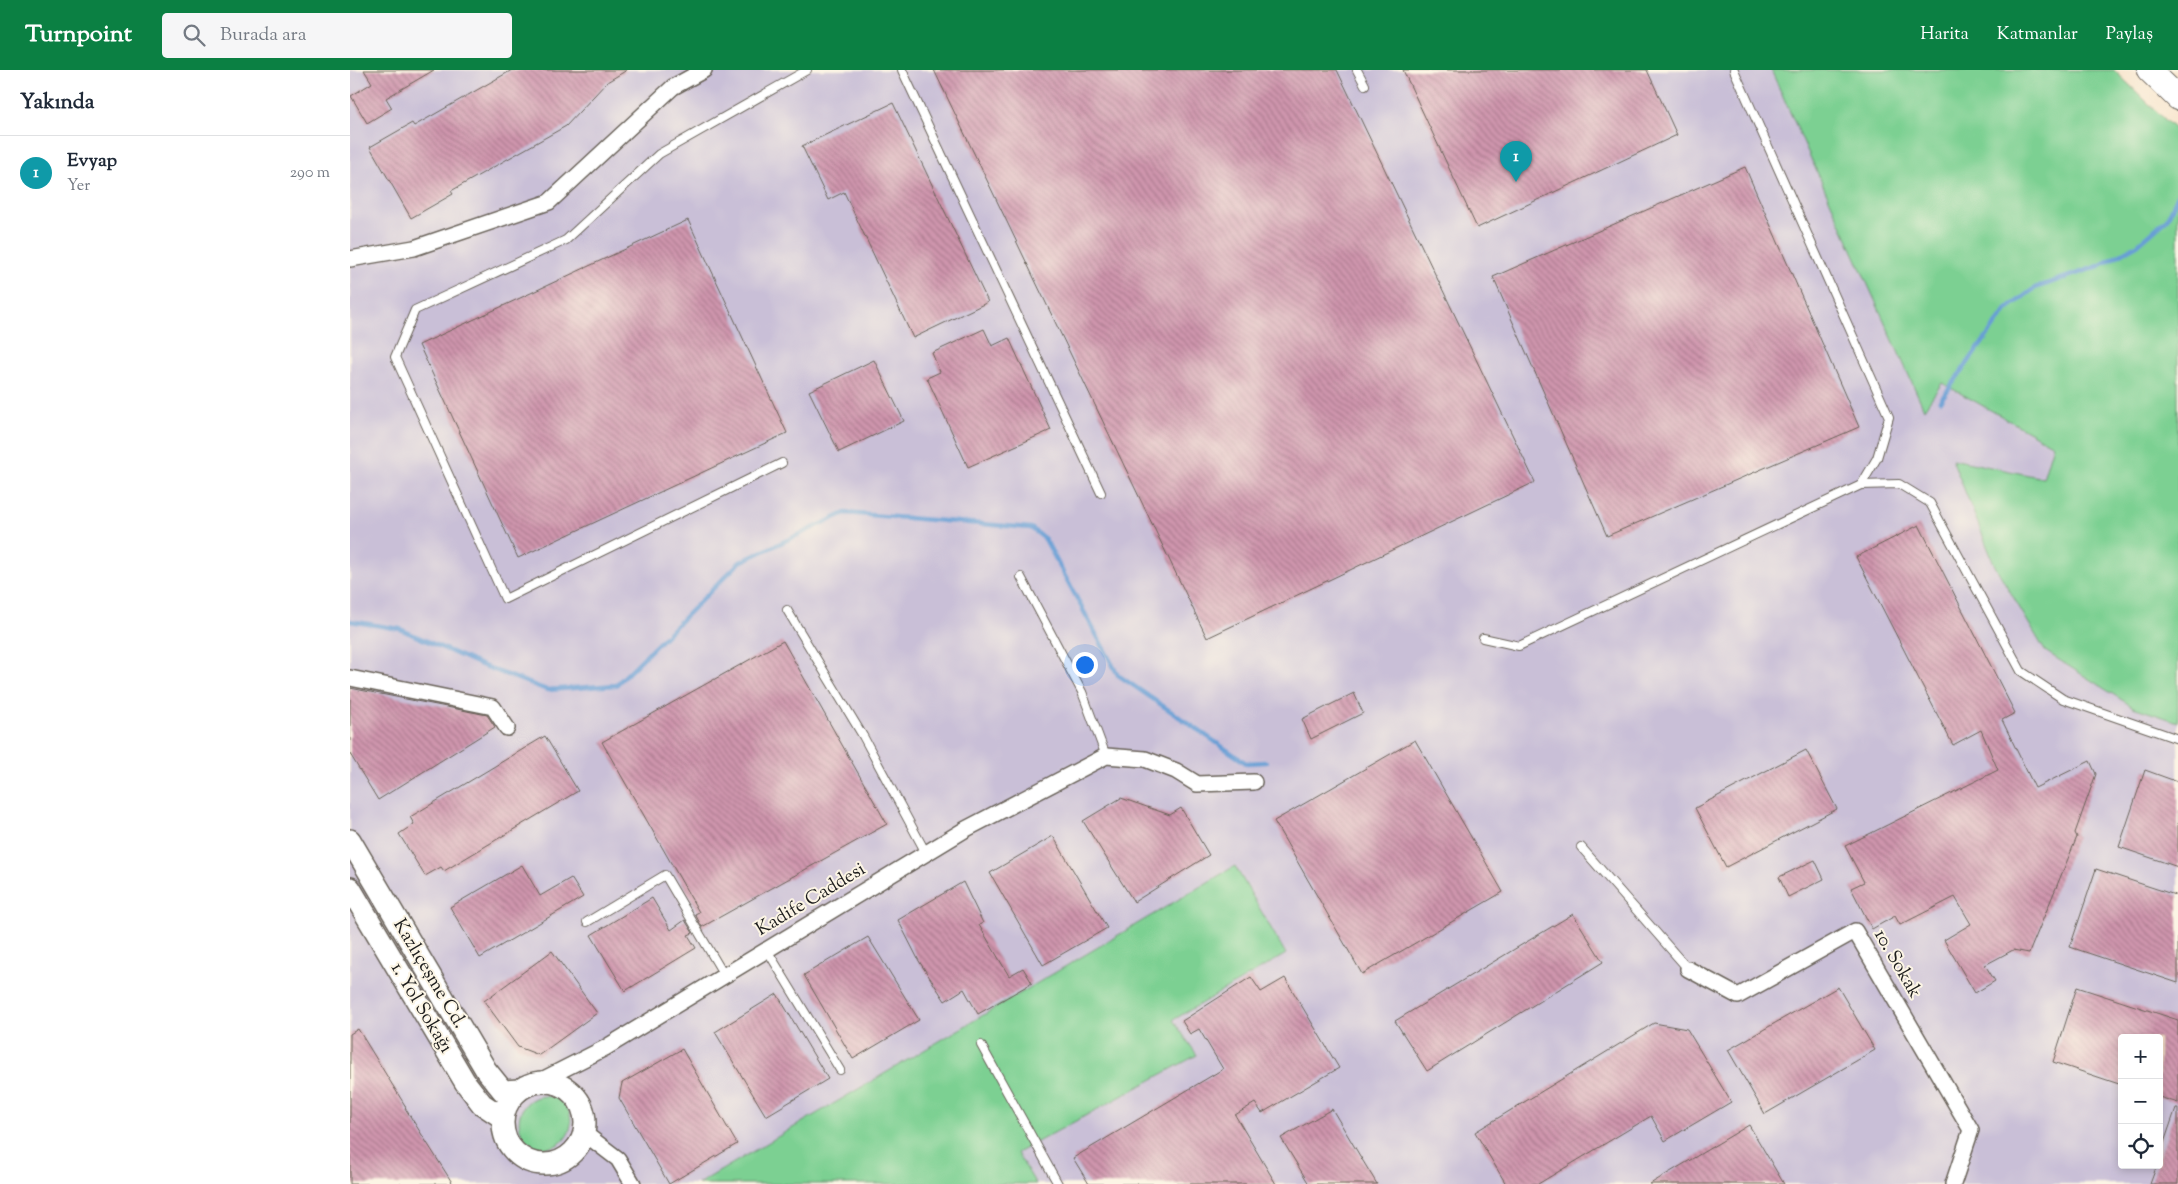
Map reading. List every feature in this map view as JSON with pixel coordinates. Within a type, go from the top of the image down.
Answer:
[{"type":"main road","points":[[2149,70],[2178,98]]},
{"type":"street","points":[[350,259],[414,248],[549,202],[673,87],[704,70]]},
{"type":"street","points":[[350,678],[494,707],[507,728]]},
{"type":"street","points":[[1106,756],[1145,759],[1176,771],[1197,784],[1254,782]]},
{"type":"street","name":"Kadife Caddesi","points":[[538,1082],[605,1048],[966,829],[1106,756]]},
{"type":"street","name":"Kazlıçeşme Cd.","points":[[350,840],[486,1070],[503,1091],[519,1090]]},
{"type":"street","name":"1. Yol Sokağı","points":[[350,888],[465,1082],[482,1104],[503,1118]]},
{"type":"street","name":"10. Sokak","points":[[1688,969],[1738,996],[1854,931],[1971,1130],[1953,1184]]},
{"type":"street","points":[[538,1082],[552,1082],[564,1087],[575,1095],[582,1106],[586,1119],[584,1133],[579,1145],[570,1155],[558,1162],[544,1164],[530,1162],[518,1155],[509,1145],[504,1132],[503,1118],[508,1102],[519,1090],[538,1082]]},
{"type":"street","points":[[584,1133],[618,1159],[633,1184]]},
{"type":"lane","points":[[782,463],[505,599],[395,357],[415,310],[566,240],[659,154],[807,70]]},
{"type":"lane","points":[[902,70],[1101,493]]},
{"type":"lane","points":[[1357,70],[1365,85]]},
{"type":"lane","points":[[1734,70],[1889,417],[1877,458],[1861,485]]},
{"type":"lane","points":[[1483,638],[1518,646],[1861,485],[1900,484],[1930,504],[2021,670],[2063,699],[2178,739]]},
{"type":"lane","points":[[1021,577],[1082,692],[1106,756]]},
{"type":"lane","points":[[787,610],[863,736],[926,853]]},
{"type":"lane","points":[[1581,847],[1688,969]]},
{"type":"lane","points":[[587,922],[665,875],[724,975]]},
{"type":"lane","points":[[767,950],[840,1070]]},
{"type":"lane","points":[[981,1045],[1058,1184]]},
{"type":"shaded area","points":[[350,70],[2114,70],[2178,132],[2178,1184],[350,1184]]},
{"type":"green space","points":[[1771,70],[2114,70],[2178,132],[2178,722],[2133,707],[2045,651],[1995,566],[1952,459],[2043,478],[2053,445],[1942,383],[1924,409]]},
{"type":"green space","points":[[1235,866],[1286,954],[1173,1020],[1197,1055],[1017,1153],[1036,1184],[698,1184]]},
{"type":"green space","points":[[540,1096],[550,1096],[564,1103],[571,1117],[571,1127],[564,1141],[550,1148],[540,1148],[530,1144],[523,1137],[519,1127],[519,1117],[523,1107],[530,1100]]},
{"type":"building","points":[[364,70],[434,70],[386,98],[392,108],[367,123],[351,96],[372,83]]},
{"type":"building","points":[[512,70],[627,70],[607,82],[566,126],[451,191],[453,194],[411,218],[370,147],[412,123],[414,126]]},
{"type":"building","points":[[934,70],[1337,70],[1535,482],[1207,638]]},
{"type":"building","points":[[1403,70],[1647,70],[1677,135],[1477,228]]},
{"type":"building","points":[[893,103],[988,302],[913,338],[844,192],[828,200],[802,146]]},
{"type":"building","points":[[1745,167],[1859,427],[1607,536],[1493,277]]},
{"type":"building","points":[[688,220],[787,433],[518,558],[419,345]]},
{"type":"building","points":[[984,329],[992,346],[1009,338],[1051,430],[968,467],[927,378],[940,372],[932,353]]},
{"type":"building","points":[[874,360],[904,421],[839,452],[809,391]]},
{"type":"building","points":[[1919,525],[2015,713],[2002,720],[2035,788],[2090,761],[2096,774],[2075,833],[2077,837],[2029,953],[2013,950],[1985,965],[1995,981],[1975,993],[1944,940],[1971,924],[1955,897],[1900,925],[1895,916],[1872,929],[1851,888],[1864,882],[1845,846],[1998,770],[1981,730],[1953,745],[1856,557]]},
{"type":"building","points":[[783,641],[887,824],[702,927],[695,914],[699,912],[602,742]]},
{"type":"building","points":[[350,688],[487,715],[495,727],[378,800],[350,754]]},
{"type":"building","points":[[1354,693],[1363,713],[1311,739],[1302,719]]},
{"type":"building","points":[[545,736],[578,791],[444,871],[441,867],[425,876],[399,834],[414,824],[410,817]]},
{"type":"building","points":[[1415,740],[1503,892],[1362,974],[1274,821]]},
{"type":"building","points":[[1806,750],[1837,809],[1726,867],[1695,808]]},
{"type":"building","points":[[2145,770],[2178,782],[2178,867],[2119,847]]},
{"type":"building","points":[[1121,798],[1170,815],[1181,808],[1209,855],[1134,902],[1083,821]]},
{"type":"building","points":[[1053,836],[1107,928],[1043,965],[990,873]]},
{"type":"building","points":[[1815,860],[1824,879],[1788,897],[1779,877]]},
{"type":"building","points":[[522,865],[540,896],[571,878],[583,897],[480,958],[450,907]]},
{"type":"building","points":[[2096,869],[2178,896],[2178,983],[2070,947]]},
{"type":"building","points":[[963,882],[983,923],[979,925],[1009,976],[1023,968],[1032,983],[978,1014],[964,989],[945,1001],[919,961],[898,920]]},
{"type":"building","points":[[652,898],[671,930],[685,920],[693,933],[688,935],[696,948],[625,991],[591,935]]},
{"type":"building","points":[[1573,914],[1603,962],[1427,1071],[1395,1021]]},
{"type":"building","points":[[868,937],[919,1020],[853,1059],[804,975]]},
{"type":"building","points":[[552,951],[597,1013],[539,1055],[518,1047],[484,1001]]},
{"type":"building","points":[[1251,977],[1261,992],[1285,978],[1339,1068],[1262,1113],[1255,1103],[1235,1115],[1276,1184],[1089,1184],[1073,1158],[1223,1069],[1199,1029],[1190,1034],[1182,1021]]},
{"type":"building","points":[[1838,987],[1875,1050],[1765,1114],[1728,1050]]},
{"type":"building","points":[[2077,987],[2178,1020],[2178,1103],[2163,1098],[2163,1034],[2118,1034],[2118,1084],[2053,1062]]},
{"type":"building","points":[[777,994],[828,1079],[766,1116],[715,1032]]},
{"type":"building","points":[[1654,1023],[1687,1029],[1731,1102],[1665,1141],[1651,1116],[1538,1184],[1506,1184],[1475,1132]]},
{"type":"building","points":[[358,1029],[453,1184],[350,1184],[350,1034]]},
{"type":"building","points":[[682,1049],[737,1144],[669,1184],[619,1098],[622,1083]]},
{"type":"building","points":[[2176,1108],[2178,1108],[2178,1184],[2150,1184],[2156,1169],[2163,1169],[2163,1145]]},
{"type":"building","points":[[1332,1109],[1377,1184],[1309,1184],[1281,1138]]},
{"type":"building","points":[[1749,1125],[1784,1184],[1650,1184]]},
{"type":"waterway","points":[[1940,401],[2007,309],[2035,288],[2099,266],[2137,245],[2167,219],[2178,195]]},
{"type":"waterway","points":[[350,621],[400,629],[481,665],[547,690],[616,685],[740,562],[845,513],[1031,528],[1045,539],[1118,675],[1246,763],[1266,762]]},
{"type":"place","name":"Evyap","points":[[1516,182]]}]
